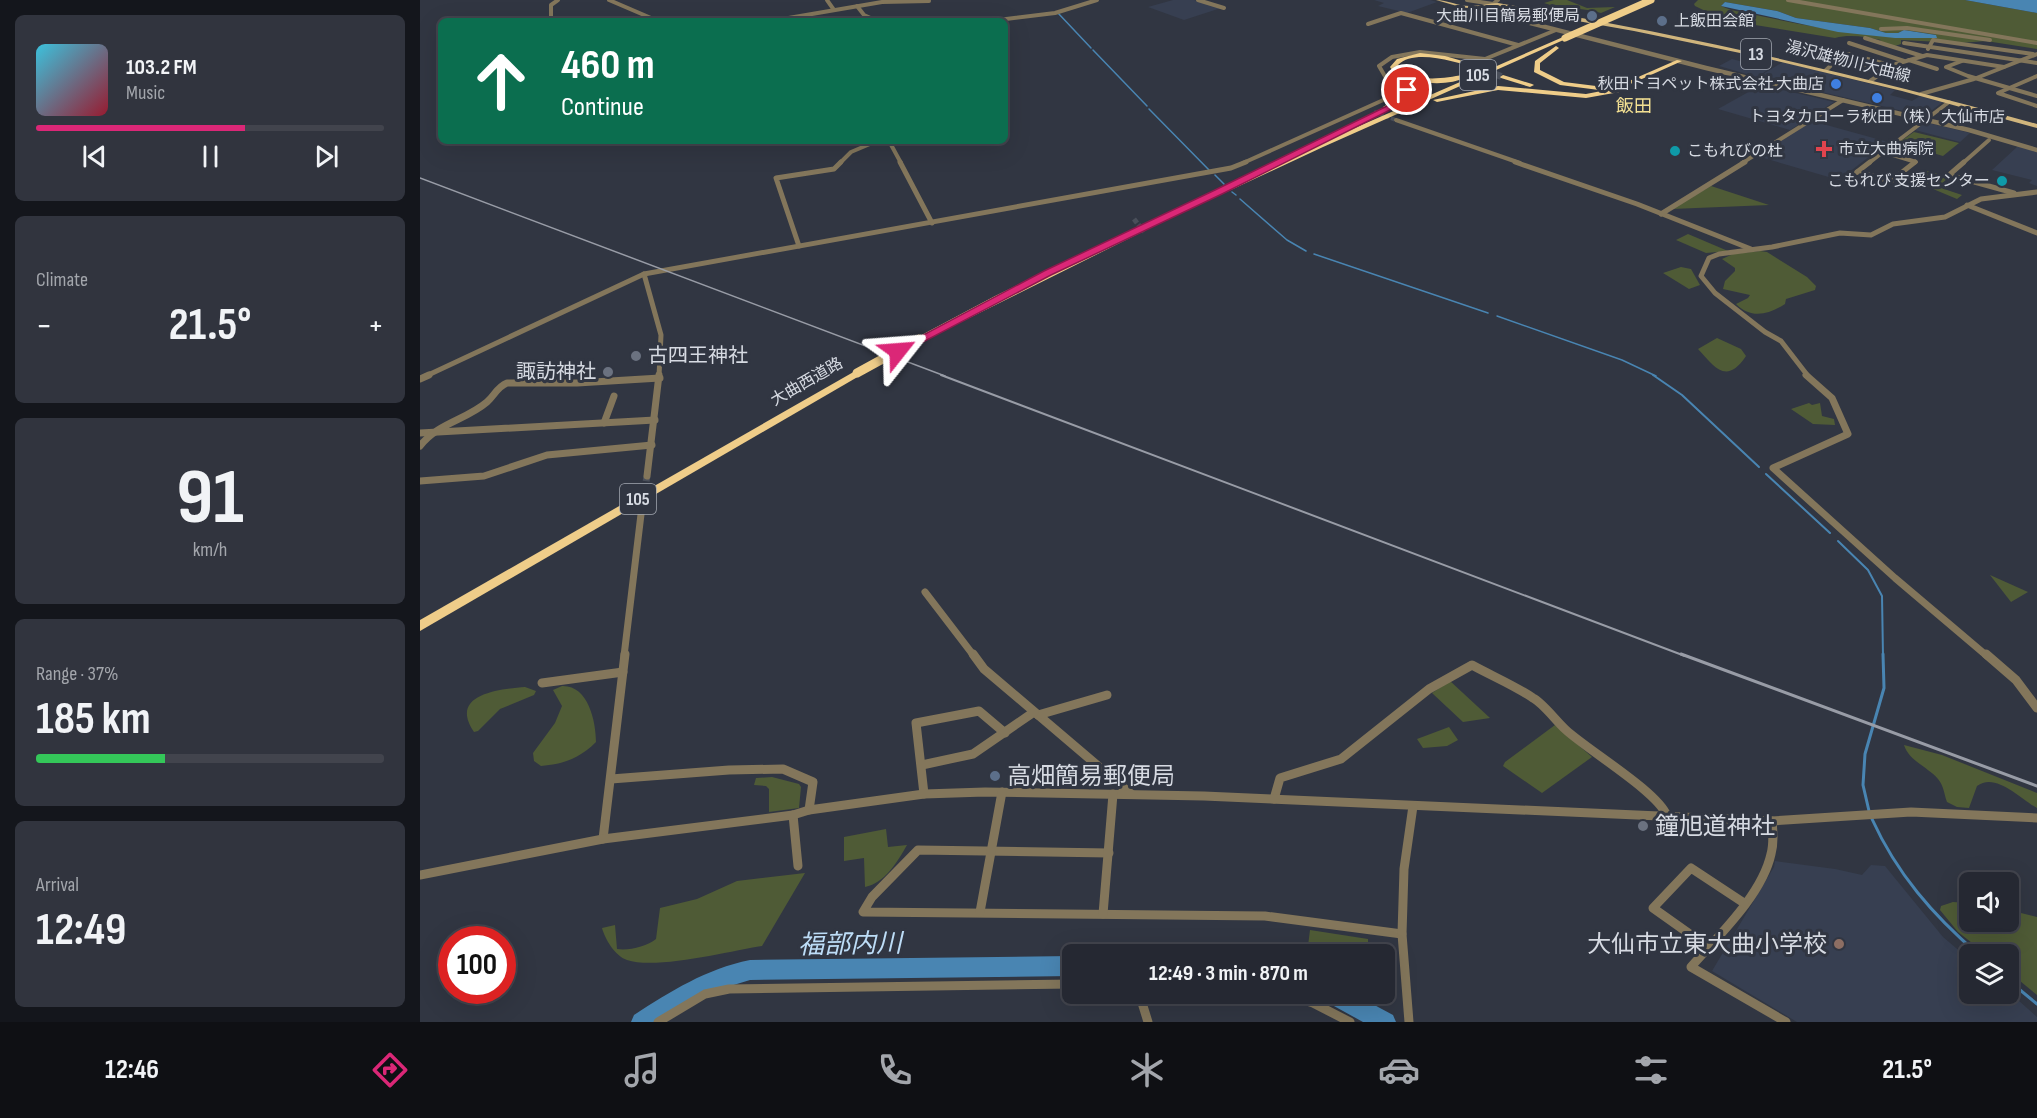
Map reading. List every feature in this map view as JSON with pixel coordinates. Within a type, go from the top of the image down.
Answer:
[{"type":"highway","points":[[1599,88],[1562,84],[1536,71],[1537,62],[1568,39],[1651,0]]},
{"type":"highway","points":[[1219,192],[1400,101],[1407,95],[1407,90],[1393,67],[1399,60],[1416,56],[1434,56],[1475,67],[1453,61],[1426,58],[1405,61],[1399,67],[1405,75],[1414,78],[1452,79],[1477,73],[1568,39]]},
{"type":"highway","name":"大曲西道路","points":[[420,626],[857,373],[1047,273],[1219,192],[1568,39]]},
{"type":"highway","points":[[1622,89],[1590,93],[1566,92],[1542,88],[1505,76],[1547,86],[1572,89],[1599,88],[1631,82],[1678,61]]},
{"type":"highway","points":[[1394,117],[1434,100],[1479,90],[1513,89],[1586,96],[1622,89],[1654,78],[1672,68],[1678,61]]},
{"type":"main road","name":"湯沢雄物川大曲線","points":[[1439,0],[1471,8],[1495,2],[1632,28],[1826,70],[2037,126]]},
{"type":"street","points":[[551,18],[551,5],[558,0]]},
{"type":"street","points":[[609,0],[650,18]]},
{"type":"street","points":[[827,0],[834,10]]},
{"type":"street","points":[[789,18],[882,2],[929,0]]},
{"type":"street","points":[[1008,19],[1055,13],[1096,0]]},
{"type":"street","points":[[1198,0],[1224,8]]},
{"type":"street","points":[[1467,0],[1495,2]]},
{"type":"street","points":[[1788,0],[2036,44]]},
{"type":"street","points":[[857,6],[864,15],[870,18]]},
{"type":"street","points":[[1437,22],[1471,8],[1678,61],[1925,119],[2037,150]]},
{"type":"street","points":[[1368,24],[1401,13],[1518,45]]},
{"type":"street","points":[[813,14],[814,18]]},
{"type":"street","points":[[1881,29],[1907,28],[2036,44]]},
{"type":"street","points":[[420,379],[644,274],[1216,172],[1293,142],[1385,100],[1394,93],[1379,66],[1384,60],[1409,53],[1434,52],[1479,59],[1493,57],[1556,30]]},
{"type":"street","points":[[1865,38],[1925,55],[2004,67]]},
{"type":"street","points":[[1870,81],[1893,66],[1925,55],[1933,40],[2037,54]]},
{"type":"street","points":[[1861,46],[1877,42]]},
{"type":"street","points":[[1849,43],[1937,69]]},
{"type":"street","points":[[1904,43],[2037,63]]},
{"type":"street","points":[[1826,70],[1837,60],[1849,54],[1893,66]]},
{"type":"street","points":[[1921,94],[1974,79],[2037,54]]},
{"type":"street","points":[[1837,60],[1908,79]]},
{"type":"street","points":[[1964,61],[1946,67],[1974,79],[2037,96]]},
{"type":"street","points":[[2037,76],[1998,93],[2037,106]]},
{"type":"street","points":[[1661,214],[1843,100]]},
{"type":"street","points":[[1882,152],[1916,162],[1891,181],[1857,172],[1882,152],[1925,119],[1949,102]]},
{"type":"street","points":[[1364,108],[1374,112]]},
{"type":"street","points":[[1394,117],[1753,250]]},
{"type":"street","points":[[1989,140],[1949,175],[2019,195]]},
{"type":"street","points":[[799,246],[776,178],[834,169],[851,152],[871,144]]},
{"type":"street","points":[[890,144],[932,223]]},
{"type":"street","points":[[2037,192],[1990,197],[1967,205],[1945,217],[1893,225],[1872,235],[1840,233],[1753,250],[1713,255],[1707,261],[1701,276],[1715,292],[1765,332],[1781,341],[1803,372],[1832,398],[1848,434],[1773,468],[1895,578],[2016,680],[2037,708]]},
{"type":"street","points":[[1967,205],[2037,233]]},
{"type":"street","points":[[644,274],[661,335],[660,378],[647,476]]},
{"type":"street","points":[[420,446],[424,434],[476,409],[490,399],[496,388],[510,383],[580,384],[660,378]]},
{"type":"street","points":[[603,423],[614,396]]},
{"type":"street","points":[[424,434],[655,420]]},
{"type":"street","points":[[420,481],[484,476],[548,455],[651,445]]},
{"type":"street","points":[[603,839],[642,506]]},
{"type":"street","points":[[925,592],[984,669],[1131,794]]},
{"type":"street","points":[[1274,799],[1280,778],[1341,759],[1429,689],[1472,665],[1536,699],[1550,716],[1585,747],[1653,796],[1664,808],[1667,816]]},
{"type":"street","points":[[542,683],[623,672]]},
{"type":"street","points":[[922,765],[973,754],[1036,714],[1107,696]]},
{"type":"street","points":[[924,794],[916,723],[979,711],[1005,733]]},
{"type":"street","points":[[611,778],[729,770],[783,769],[813,782],[809,810]]},
{"type":"street","points":[[980,912],[1002,792]]},
{"type":"street","points":[[420,875],[603,839],[793,815],[809,810],[924,794],[1002,792],[1131,794],[1772,821],[1911,812],[2037,818]]},
{"type":"street","points":[[1103,914],[1113,794]]},
{"type":"street","points":[[1409,1022],[1402,934],[1404,869],[1413,806]]},
{"type":"street","points":[[793,815],[798,866]]},
{"type":"street","points":[[1772,821],[1774,842],[1770,859],[1744,903],[1690,968],[1786,1022]]},
{"type":"street","points":[[1108,853],[918,850],[872,897],[863,912],[1265,916],[1402,934]]},
{"type":"street","points":[[1708,947],[1653,908],[1691,868],[1744,903]]},
{"type":"street","points":[[658,1022],[705,994],[729,989],[1062,984]]},
{"type":"street","points":[[1142,1004],[1148,1022]]},
{"type":"street","points":[[1314,1004],[1350,1022]]},
{"type":"shaded area","points":[[1173,0],[1194,0],[1221,8],[1184,20],[1148,7]]},
{"type":"shaded area","points":[[1374,0],[1437,2],[1407,13],[1378,6],[1384,3]]},
{"type":"shaded area","points":[[1760,56],[1775,60],[1762,67],[1769,69],[1757,77],[1719,66],[1732,59],[1747,63]]},
{"type":"shaded area","points":[[1783,62],[1895,90],[1890,95],[1912,101],[1920,96],[1943,102],[1924,116],[1758,77]]},
{"type":"shaded area","points":[[1761,85],[1834,102],[1790,130],[1718,109]]},
{"type":"shaded area","name":"市立大曲病院","points":[[1812,121],[1888,142],[1839,180],[1757,156]]},
{"type":"shaded area","points":[[1924,122],[1970,133],[1960,142],[1915,130]]},
{"type":"shaded area","points":[[2018,146],[2037,152],[2037,186],[2029,183],[2032,180],[1992,170]]},
{"type":"shaded area","name":"大仙市立東大曲小学校","points":[[1775,861],[1862,875],[1871,865],[1885,866],[1943,937],[1959,951],[1959,1004],[2019,1004],[2019,1001],[2037,1017],[2037,1022],[1797,1022],[1712,971],[1774,867]]},
{"type":"green space","points":[[1567,0],[1587,8],[1615,7],[1601,13],[1544,3]]},
{"type":"green space","points":[[1698,0],[1965,0],[2037,13],[2037,49],[1986,41],[1961,43],[1901,40],[1901,44],[1892,47],[1878,42],[1881,40],[1870,38],[1852,36],[1835,38],[1724,20],[1694,4]],"holes":[[[1725,2],[1777,11],[1796,18],[1870,28],[1886,33],[1898,33],[1904,30],[1936,35],[1936,38],[1910,38],[1832,30],[1721,6]]]},
{"type":"green space","points":[[1914,132],[1959,143],[1943,156],[1898,143]]},
{"type":"green space","points":[[1927,171],[1949,177],[1938,187],[1962,195],[1957,199],[1914,181]]},
{"type":"green space","points":[[1711,186],[1769,205],[1672,209]]},
{"type":"green space","points":[[1688,234],[1728,251],[1706,253],[1676,240]]},
{"type":"green space","points":[[1767,252],[1807,277],[1816,286],[1815,290],[1786,299],[1785,304],[1766,313],[1748,312],[1742,309],[1736,304],[1750,295],[1723,289],[1725,281],[1735,271],[1735,268],[1722,259],[1733,254]]},
{"type":"green space","points":[[1681,267],[1691,269],[1700,285],[1689,289],[1663,273]]},
{"type":"green space","points":[[1717,338],[1741,349],[1746,356],[1732,370],[1720,370],[1715,367],[1698,349]]},
{"type":"green space","points":[[1809,403],[1812,405],[1820,403],[1822,416],[1834,419],[1835,425],[1813,424],[1791,409]]},
{"type":"green space","points":[[1990,575],[2028,592],[2011,602]]},
{"type":"green space","points":[[1450,681],[1490,718],[1463,722],[1432,693]]},
{"type":"green space","points":[[562,686],[578,691],[589,706],[596,742],[571,759],[541,766],[534,761],[533,753],[555,723],[562,706],[553,690]]},
{"type":"green space","points":[[525,687],[536,691],[534,695],[500,709],[478,731],[474,732],[468,719],[467,709],[472,702],[491,692]]},
{"type":"green space","points":[[1555,725],[1592,757],[1542,793],[1503,766],[1505,762]]},
{"type":"green space","points":[[1449,727],[1458,740],[1447,746],[1423,748],[1417,739]]},
{"type":"green space","points":[[1904,745],[1942,755],[2037,793],[2037,808],[2008,788],[1992,782],[1977,786],[1969,808],[1957,807],[1947,802],[1938,779],[1914,760]]},
{"type":"green space","points":[[772,777],[799,784],[801,787],[799,808],[769,812],[769,789],[766,786],[754,785],[756,778]]},
{"type":"green space","points":[[886,829],[888,847],[907,845],[885,876],[865,887],[864,858],[844,861],[844,837]]},
{"type":"green space","points":[[805,873],[762,946],[674,961],[640,962],[627,960],[618,955],[608,942],[602,928],[615,925],[617,949],[638,947],[656,939],[660,908],[697,899],[737,881]]},
{"type":"green space","points":[[1959,902],[1959,932],[2019,932],[2019,912],[2037,917],[2037,995],[2019,980],[2019,944],[1973,944],[1958,932],[1940,910],[1941,906]]},
{"type":"green space","points":[[1310,930],[1368,939],[1368,944],[1308,944]]},
{"type":"water","points":[[1965,0],[2037,0],[2037,13]]},
{"type":"water","points":[[1725,2],[1777,11],[1796,18],[1870,28],[1886,33],[1898,33],[1904,30],[1936,35],[1937,38],[1895,38],[1838,32],[1721,6]]},
{"type":"waterway","points":[[1058,13],[1091,48]]},
{"type":"waterway","points":[[1093,50],[1147,106]]},
{"type":"waterway","points":[[1149,109],[1210,171]]},
{"type":"waterway","points":[[1215,175],[1224,184]]},
{"type":"waterway","points":[[1232,192],[1236,195]]},
{"type":"waterway","points":[[1240,199],[1287,240],[1306,251]]},
{"type":"waterway","points":[[1314,254],[1488,313]]},
{"type":"waterway","points":[[1497,316],[1622,360],[1656,376]]},
{"type":"waterway","points":[[1653,375],[1682,395],[1759,467]]},
{"type":"waterway","points":[[1766,474],[1830,533]]},
{"type":"waterway","points":[[1838,541],[1868,570],[1882,596],[1883,656]]},
{"type":"waterway","points":[[1869,811],[1863,785],[1865,754],[1884,688],[1883,654]]},
{"type":"waterway","points":[[1872,819],[1905,876],[1931,909],[1967,944]]},
{"type":"waterway","name":"福部内川","points":[[642,1022],[706,983],[750,970],[1062,966]]},
{"type":"waterway","points":[[2019,989],[2037,1004]]},
{"type":"waterway","name":"福部内川","points":[[1351,1004],[1385,1022]]},
{"type":"tunnel","points":[[1474,67],[1503,77]]},
{"type":"tunnel","points":[[1374,112],[1396,120]]},
{"type":"tunnel","points":[[1134,219],[1144,232]]},
{"type":"tunnel","points":[[643,501],[647,476]]},
{"type":"railway","points":[[420,178],[945,376]]},
{"type":"railway","points":[[941,375],[1685,656]]},
{"type":"railway","points":[[1681,654],[2037,786]]},
{"type":"place","name":"大曲川目簡易郵便局","points":[[1592,16]]},
{"type":"place","name":"上飯田会館","points":[[1662,21]]},
{"type":"place","name":"秋田トヨペット株式会社 大曲店","points":[[1836,84]]},
{"type":"place","name":"トヨタカローラ秋田（株）大仙市店","points":[[1877,98]]},
{"type":"place","name":"市立大曲病院","points":[[1824,149]]},
{"type":"place","name":"こもれびの杜","points":[[1675,151]]},
{"type":"place","name":"こもれび 支援センター","points":[[2002,181]]},
{"type":"place","name":"古四王神社","points":[[636,356]]},
{"type":"place","name":"諏訪神社","points":[[608,372]]},
{"type":"place","name":"高畑簡易郵便局","points":[[995,776]]},
{"type":"place","name":"鐘旭道神社","points":[[1643,826]]},
{"type":"place","name":"大仙市立東大曲小学校","points":[[1839,944]]},
{"type":"district","name":"飯田","points":[[1634,106]]},
{"type":"route","points":[[898,351],[1047,273],[1219,192],[1388,108],[1407,95],[1407,90]]}]
